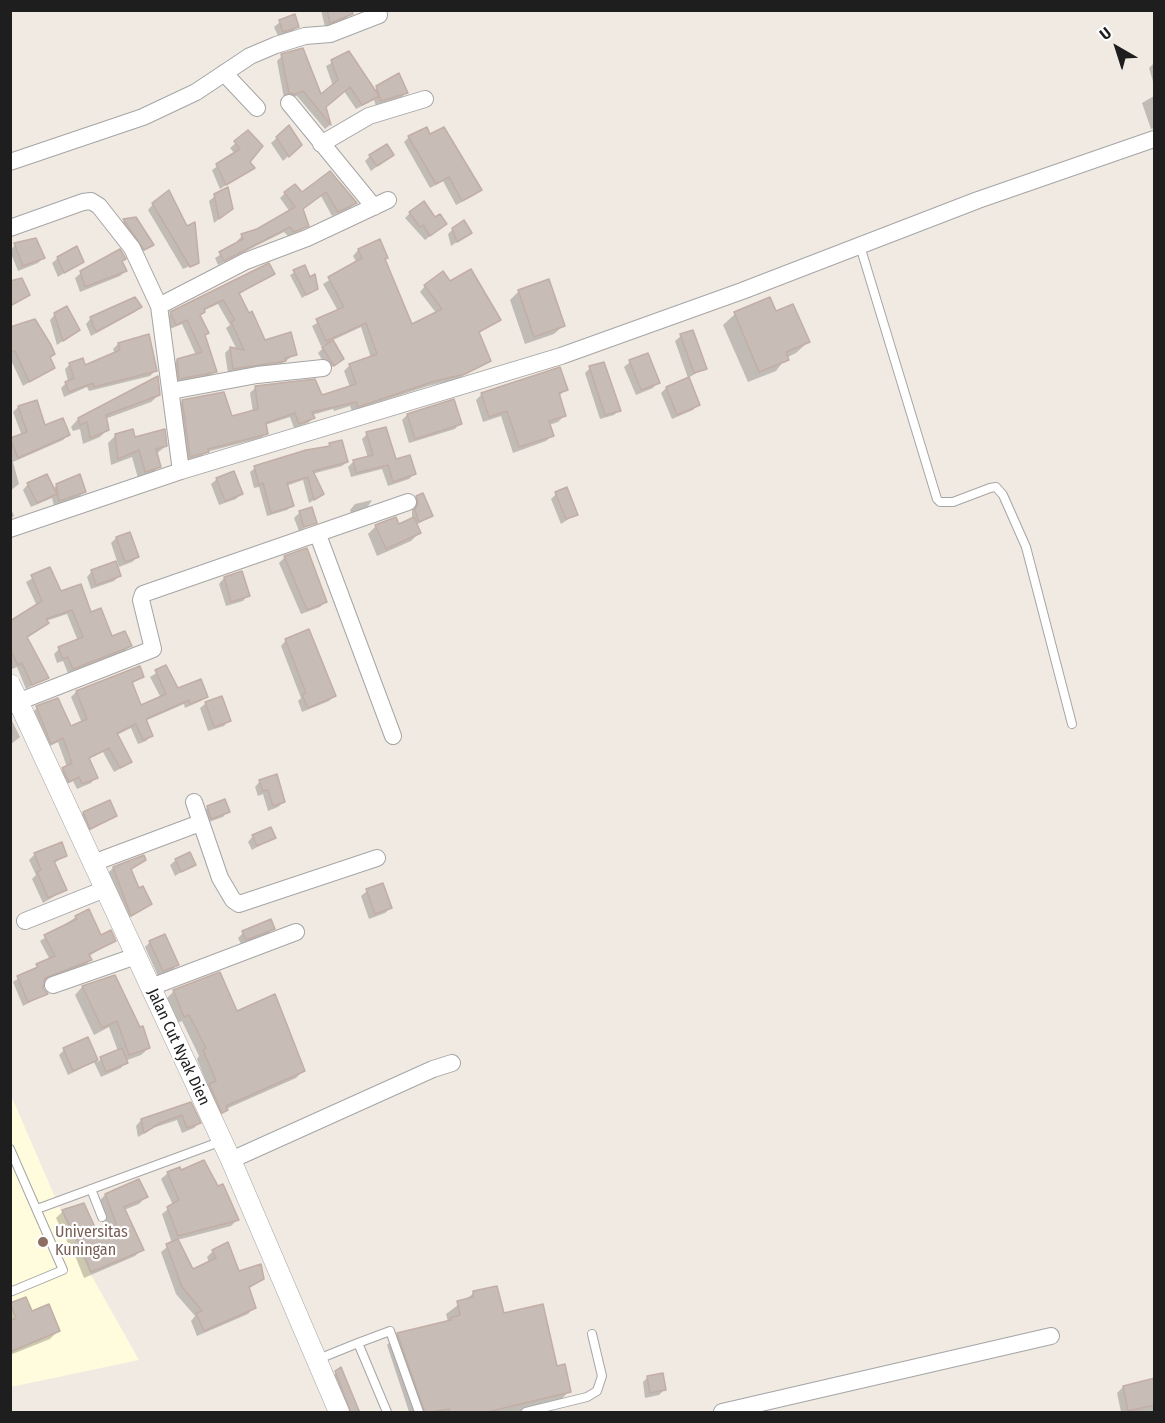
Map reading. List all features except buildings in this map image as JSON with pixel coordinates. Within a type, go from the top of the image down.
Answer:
[{"type":"street","points":[[10,162],[143,117],[196,92],[250,56],[282,42],[330,34],[379,15]]},
{"type":"street","points":[[224,73],[257,108]]},
{"type":"street","points":[[321,144],[369,116],[425,99]]},
{"type":"street","points":[[159,306],[246,261],[307,238],[381,203],[321,144],[289,103]]},
{"type":"street","points":[[10,529],[181,471],[561,356],[978,200],[1155,139]]},
{"type":"street","points":[[10,228],[91,201],[99,206],[132,248],[159,306],[181,471]]},
{"type":"street","points":[[171,391],[257,375],[323,368]]},
{"type":"street","points":[[14,704],[72,679],[153,649],[141,600],[142,594],[408,502]]},
{"type":"street","points":[[318,535],[393,736]]},
{"type":"street","name":"Jalan Cut Nyak Dien","points":[[10,684],[14,704],[93,863],[231,1160],[339,1413]]},
{"type":"street","points":[[194,802],[220,878],[233,900],[239,904],[377,858]]},
{"type":"street","points":[[93,863],[200,823]]},
{"type":"street","points":[[25,921],[105,889]]},
{"type":"street","points":[[151,987],[296,932]]},
{"type":"street","points":[[53,985],[136,956]]},
{"type":"street","points":[[231,1160],[433,1069],[452,1063]]},
{"type":"street","points":[[722,1413],[1050,1336]]},
{"type":"lane","points":[[860,246],[937,499],[940,502],[953,502],[990,488],[996,488],[1003,495],[1026,547],[1072,723]]},
{"type":"lane","points":[[37,1209],[222,1142]]},
{"type":"lane","points":[[10,1149],[63,1270],[10,1292]]},
{"type":"lane","points":[[91,1189],[102,1217]]},
{"type":"lane","points":[[315,1360],[390,1331],[418,1413]]},
{"type":"lane","points":[[526,1413],[587,1397],[597,1391],[602,1376],[592,1334]]},
{"type":"lane","points":[[358,1343],[387,1413]]},
{"type":"shaded area","name":"Universitas Kuningan","points":[[10,1093],[90,1273],[139,1360],[11,1387]]},
{"type":"place","name":"Universitas Kuningan","points":[[43,1242]]}]
